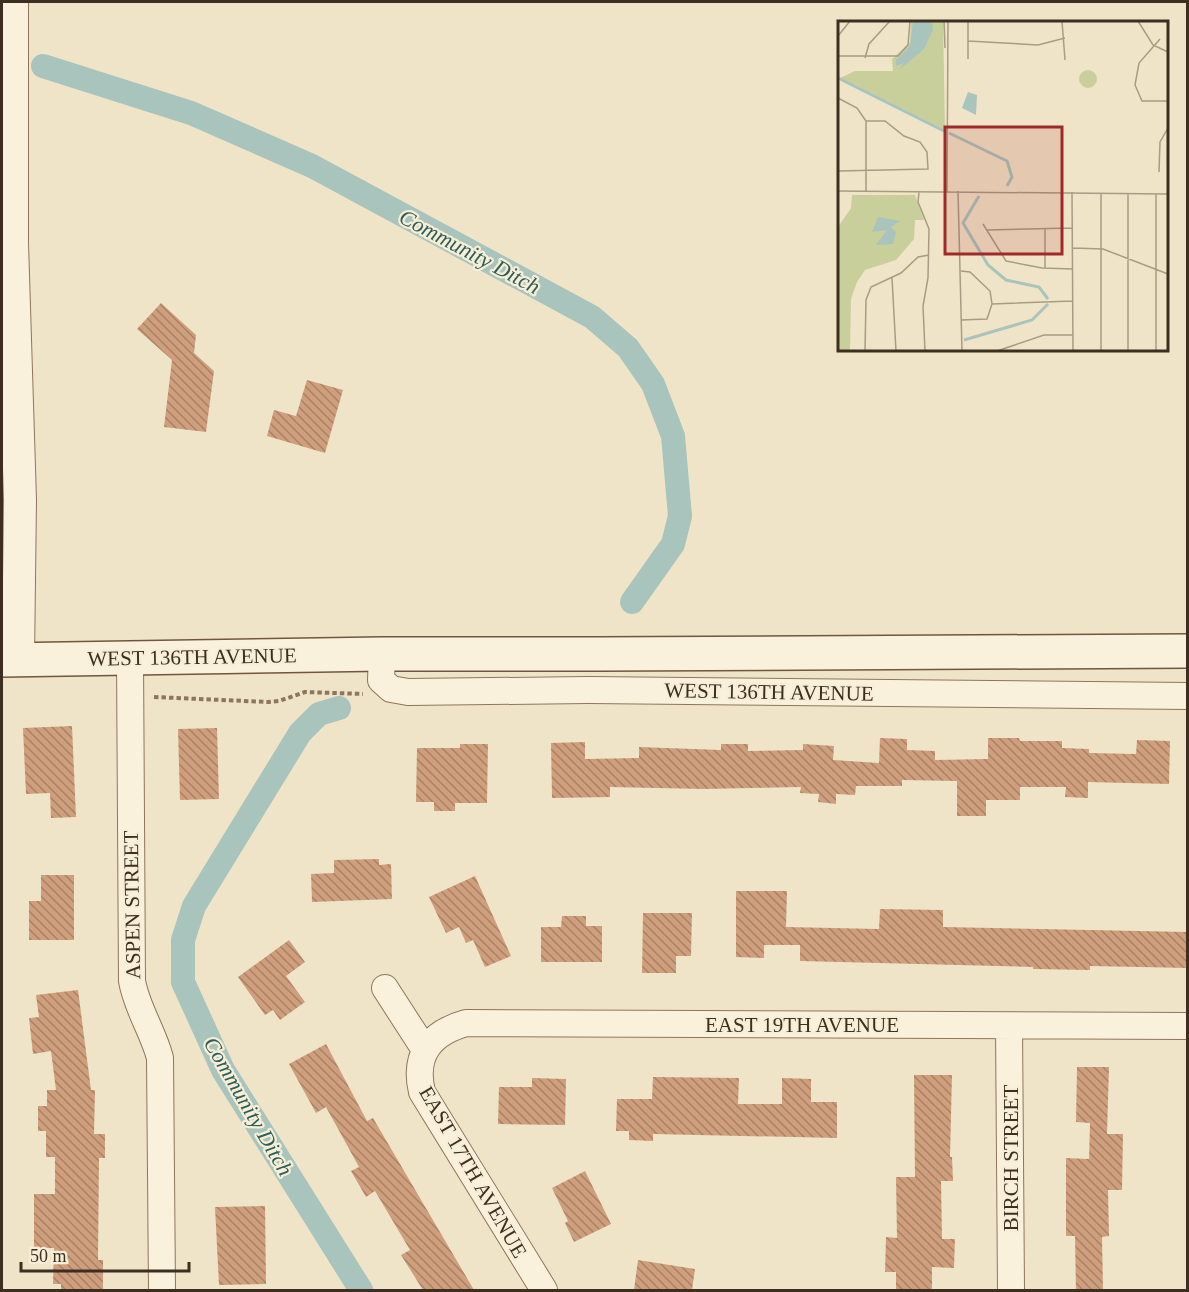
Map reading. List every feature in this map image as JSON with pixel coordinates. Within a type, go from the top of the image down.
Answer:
[{"type":"main road","name":"WEST 136TH AVENUE","points":[[10,660],[382,654],[1188,651]]},
{"type":"street","points":[[10,660],[20,500],[12,243],[12,2]]},
{"type":"street","name":"WEST 136TH AVENUE","points":[[382,654],[381,681],[391,689],[408,692],[588,690],[1188,696]]},
{"type":"street","name":"ASPEN STREET","points":[[130,658],[132,981],[134,996],[155,1039],[160,1058],[162,1290]]},
{"type":"street","points":[[385,988],[425,1050]]},
{"type":"street","name":"EAST 19TH AVENUE","points":[[425,1050],[436,1036],[449,1028],[466,1023],[1188,1026]]},
{"type":"street","name":"BIRCH STREET","points":[[1009,1026],[1011,1290]]},
{"type":"street","name":"EAST 17TH AVENUE","points":[[425,1050],[420,1070],[422,1092],[544,1290]]},
{"type":"path","points":[[150,696],[268,702],[279,701],[305,692],[370,695]]},
{"type":"building","points":[[161,303],[196,335],[194,353],[214,371],[206,432],[164,427],[172,360],[137,329]]},
{"type":"building","points":[[307,380],[343,390],[325,453],[267,436],[274,410],[296,416]]},
{"type":"building","points":[[72,726],[76,817],[51,818],[50,793],[26,794],[23,728]]},
{"type":"building","points":[[217,728],[219,799],[180,800],[178,729]]},
{"type":"building","points":[[880,738],[907,739],[907,750],[935,751],[935,760],[988,759],[988,738],[1062,741],[1062,748],[1089,749],[1089,753],[1136,754],[1137,740],[1170,741],[1169,784],[1088,782],[1088,798],[1065,797],[1066,787],[1020,787],[1020,800],[986,800],[986,816],[957,816],[957,781],[902,780],[902,786],[856,786],[855,795],[836,794],[836,804],[818,802],[819,794],[800,793],[801,787],[704,789],[610,787],[610,797],[552,798],[551,743],[585,742],[585,759],[639,758],[639,747],[721,750],[721,744],[748,744],[748,751],[803,750],[803,744],[834,746],[833,760],[879,763]]},
{"type":"building","points":[[460,744],[488,744],[487,803],[455,803],[455,811],[434,811],[434,802],[416,802],[417,748],[460,748]]},
{"type":"building","points":[[379,859],[379,865],[391,864],[392,899],[312,902],[311,874],[334,873],[334,860]]},
{"type":"building","points":[[41,875],[74,875],[74,940],[29,940],[29,901],[41,901]]},
{"type":"building","points":[[475,876],[511,956],[485,967],[473,940],[466,943],[459,927],[446,933],[429,897]]},
{"type":"building","points":[[736,891],[787,891],[786,927],[879,929],[880,909],[943,910],[943,927],[1188,932],[1188,968],[1090,966],[1090,970],[1033,969],[1033,967],[800,961],[800,945],[764,945],[764,958],[736,957]]},
{"type":"building","points":[[643,913],[692,913],[691,956],[676,956],[676,973],[642,973]]},
{"type":"building","points":[[562,916],[586,916],[586,926],[602,926],[602,962],[541,962],[541,927],[561,927]]},
{"type":"building","points":[[289,940],[305,962],[286,976],[305,1002],[280,1020],[273,1010],[265,1015],[238,977]]},
{"type":"building","points":[[78,990],[91,1090],[95,1090],[94,1134],[105,1134],[105,1158],[99,1158],[98,1260],[103,1260],[103,1290],[61,1290],[61,1284],[53,1284],[54,1248],[34,1248],[34,1194],[55,1194],[55,1157],[46,1157],[46,1131],[38,1131],[38,1106],[47,1106],[47,1090],[56,1090],[51,1051],[33,1054],[29,1018],[39,1017],[36,995]]},
{"type":"building","points":[[326,1044],[367,1121],[373,1118],[474,1290],[423,1290],[401,1255],[410,1250],[375,1191],[366,1197],[351,1171],[359,1167],[326,1107],[316,1113],[289,1064]]},
{"type":"building","points":[[1077,1067],[1109,1067],[1107,1134],[1123,1134],[1122,1190],[1108,1190],[1109,1236],[1102,1237],[1103,1290],[1076,1290],[1075,1236],[1066,1236],[1066,1158],[1089,1159],[1090,1123],[1076,1122]]},
{"type":"building","points":[[914,1075],[952,1075],[950,1157],[952,1157],[953,1181],[941,1181],[942,1239],[955,1239],[954,1268],[932,1267],[932,1290],[896,1290],[896,1272],[885,1272],[886,1237],[897,1238],[896,1177],[915,1177]]},
{"type":"building","points":[[653,1077],[739,1078],[738,1104],[782,1104],[782,1078],[811,1079],[811,1102],[837,1102],[837,1138],[653,1134],[653,1141],[629,1140],[629,1131],[616,1131],[617,1099],[652,1099]]},
{"type":"building","points":[[532,1078],[566,1079],[565,1125],[498,1124],[499,1087],[532,1087]]},
{"type":"building","points":[[585,1171],[611,1224],[574,1242],[565,1223],[568,1221],[552,1188]]},
{"type":"building","points":[[265,1206],[266,1284],[219,1285],[215,1207]]},
{"type":"building","points":[[638,1260],[695,1269],[692,1290],[634,1290]]},
{"type":"waterway","name":"Community Ditch","points":[[43,66],[191,113],[312,166],[592,317],[628,348],[653,384],[673,436],[680,516],[673,544],[632,602]]},
{"type":"waterway","name":"Community Ditch","points":[[339,708],[319,714],[300,733],[194,906],[183,940],[183,982],[223,1070],[361,1290]]}]
